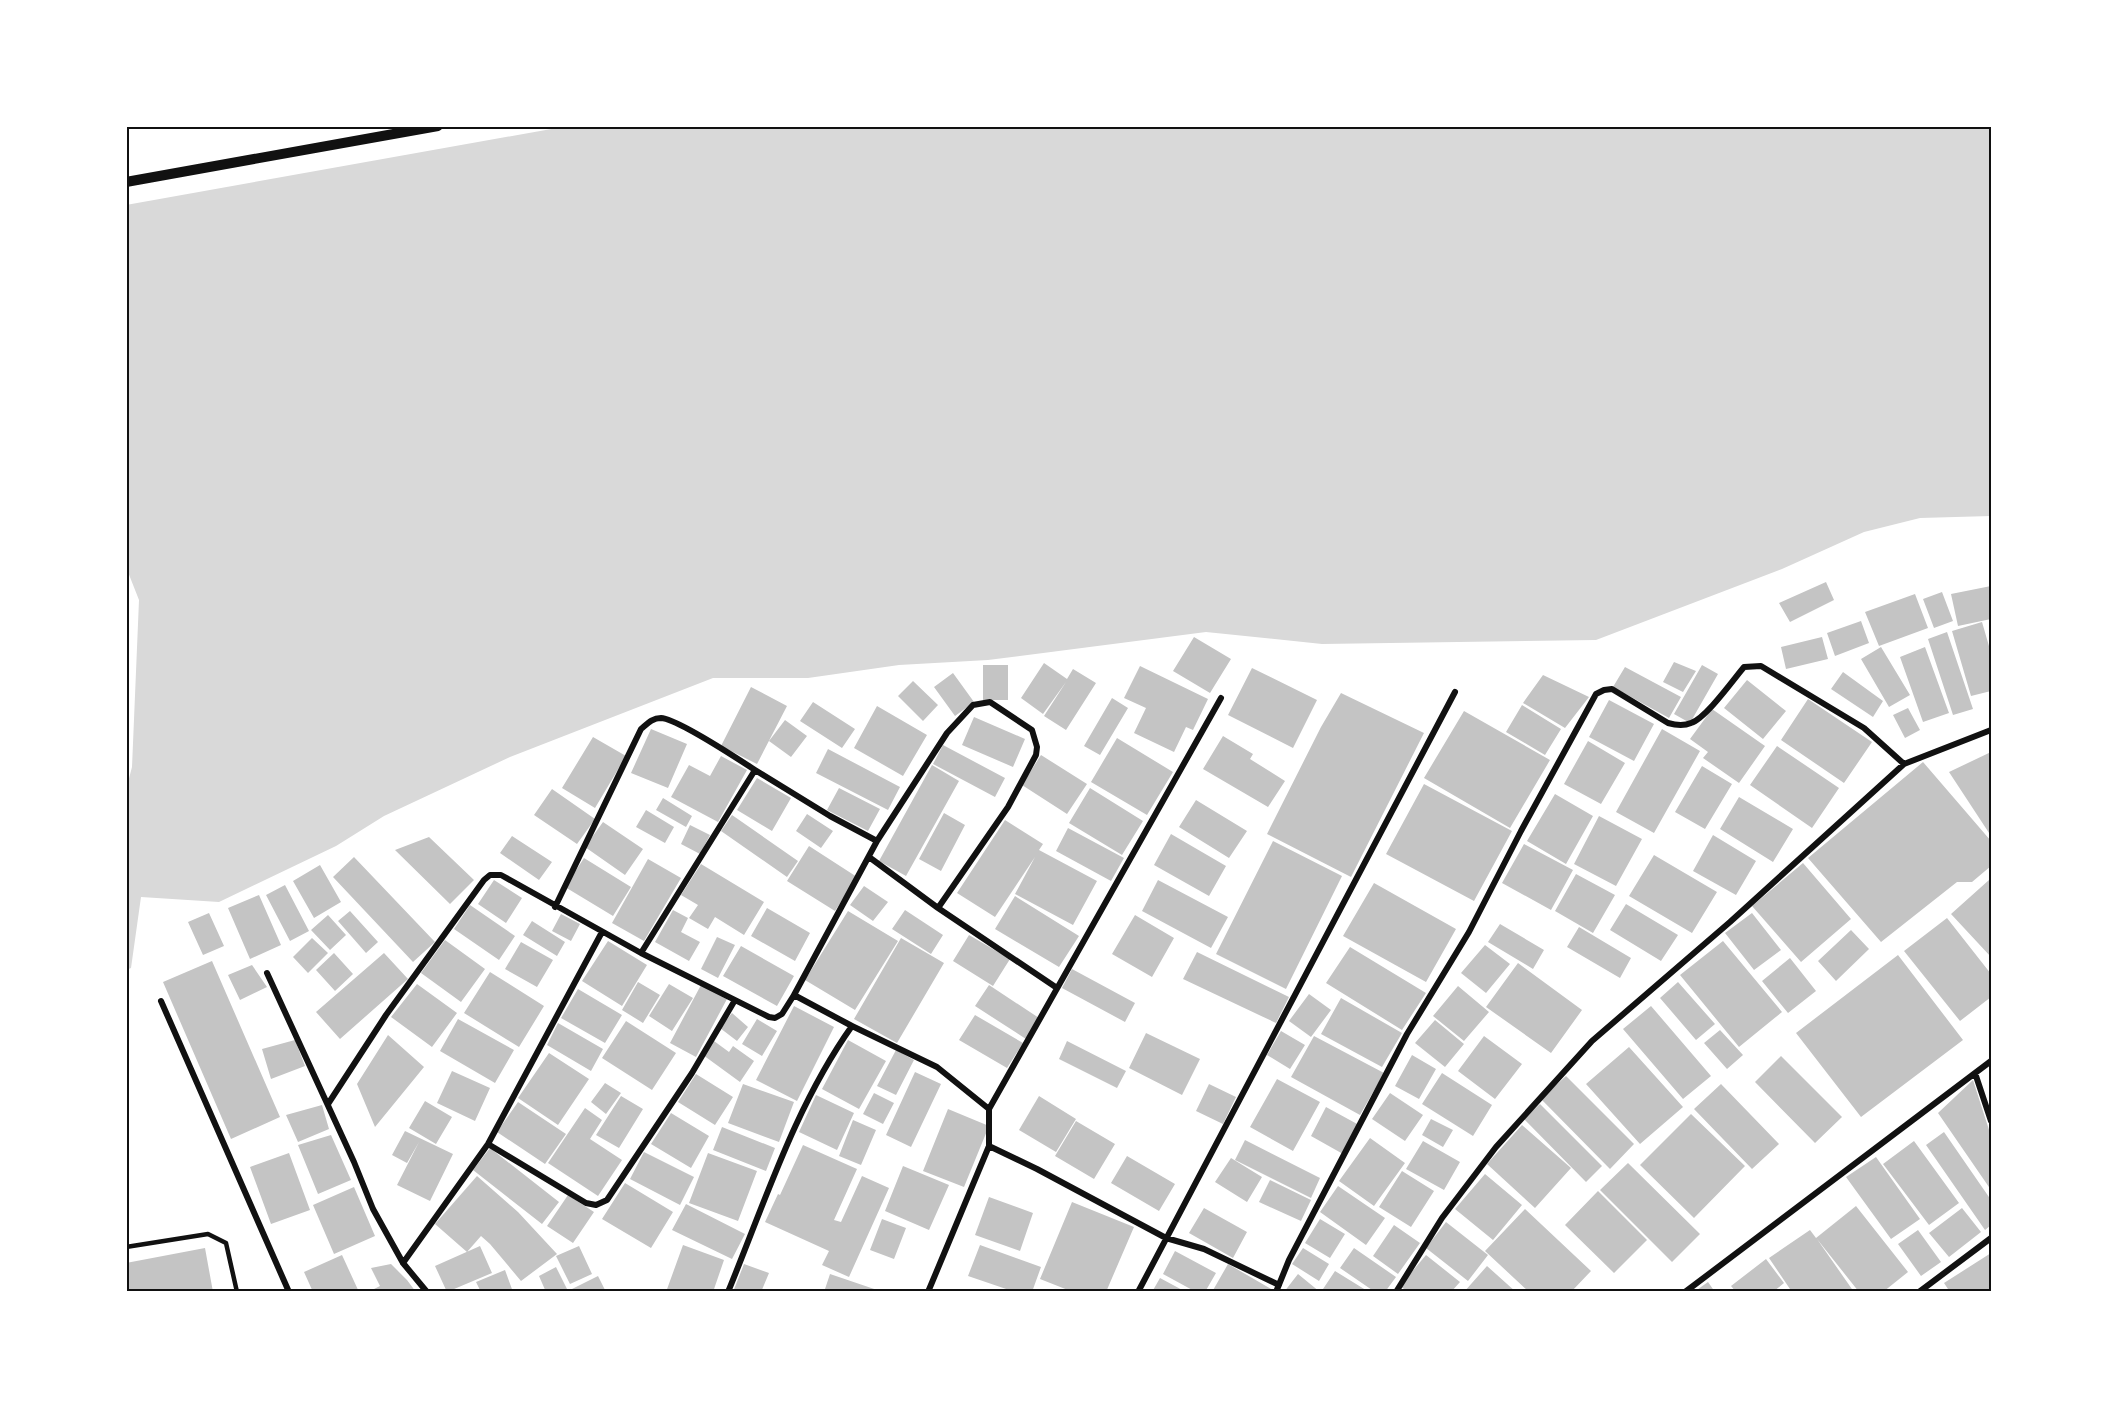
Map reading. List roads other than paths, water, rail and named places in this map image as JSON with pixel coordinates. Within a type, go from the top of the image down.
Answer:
[{"type":"street","points":[[126,182],[438,126]]},
{"type":"street","points":[[1276,1292],[1289,1260],[1407,1034],[1469,932],[1596,694],[1612,689],[1668,723],[1675,725],[1693,723],[1714,704],[1743,667],[1761,666],[1864,728],[1904,764]]},
{"type":"street","points":[[1138,1292],[1455,692]]},
{"type":"street","points":[[928,1292],[989,1146],[989,1109],[1221,698]]},
{"type":"street","points":[[328,1104],[386,1015],[483,880],[489,875],[501,875],[641,953],[735,1000],[775,1018],[782,1014],[877,842],[947,733],[973,705],[990,702],[1032,730],[1037,747],[1036,755],[1008,807],[938,908]]},
{"type":"street","points":[[555,907],[641,729],[650,721],[661,718],[677,723],[821,811],[877,842]]},
{"type":"street","points":[[1396,1292],[1442,1218],[1496,1147],[1592,1041],[1730,922],[1904,764],[1991,730]]},
{"type":"street","points":[[641,953],[756,770]]},
{"type":"street","points":[[869,857],[938,908],[1057,988]]},
{"type":"street","points":[[403,1263],[488,1144],[602,932]]},
{"type":"street","points":[[267,973],[328,1104],[373,1209],[403,1263],[427,1292]]},
{"type":"street","points":[[794,995],[937,1067],[989,1109]]},
{"type":"street","points":[[488,1144],[586,1203],[596,1204],[607,1200],[692,1073],[735,1000]]},
{"type":"street","points":[[161,1002],[290,1292]]},
{"type":"street","points":[[728,1292],[775,1170],[830,1057],[852,1026]]},
{"type":"street","points":[[1685,1292],[1991,1061]]},
{"type":"street","points":[[1976,1073],[1991,1121]]},
{"type":"street","points":[[989,1146],[1166,1238],[1204,1249],[1279,1285]]},
{"type":"street","points":[[1918,1292],[1991,1238]]},
{"type":"lane","points":[[126,1247],[208,1234],[226,1243],[237,1292]]}]
